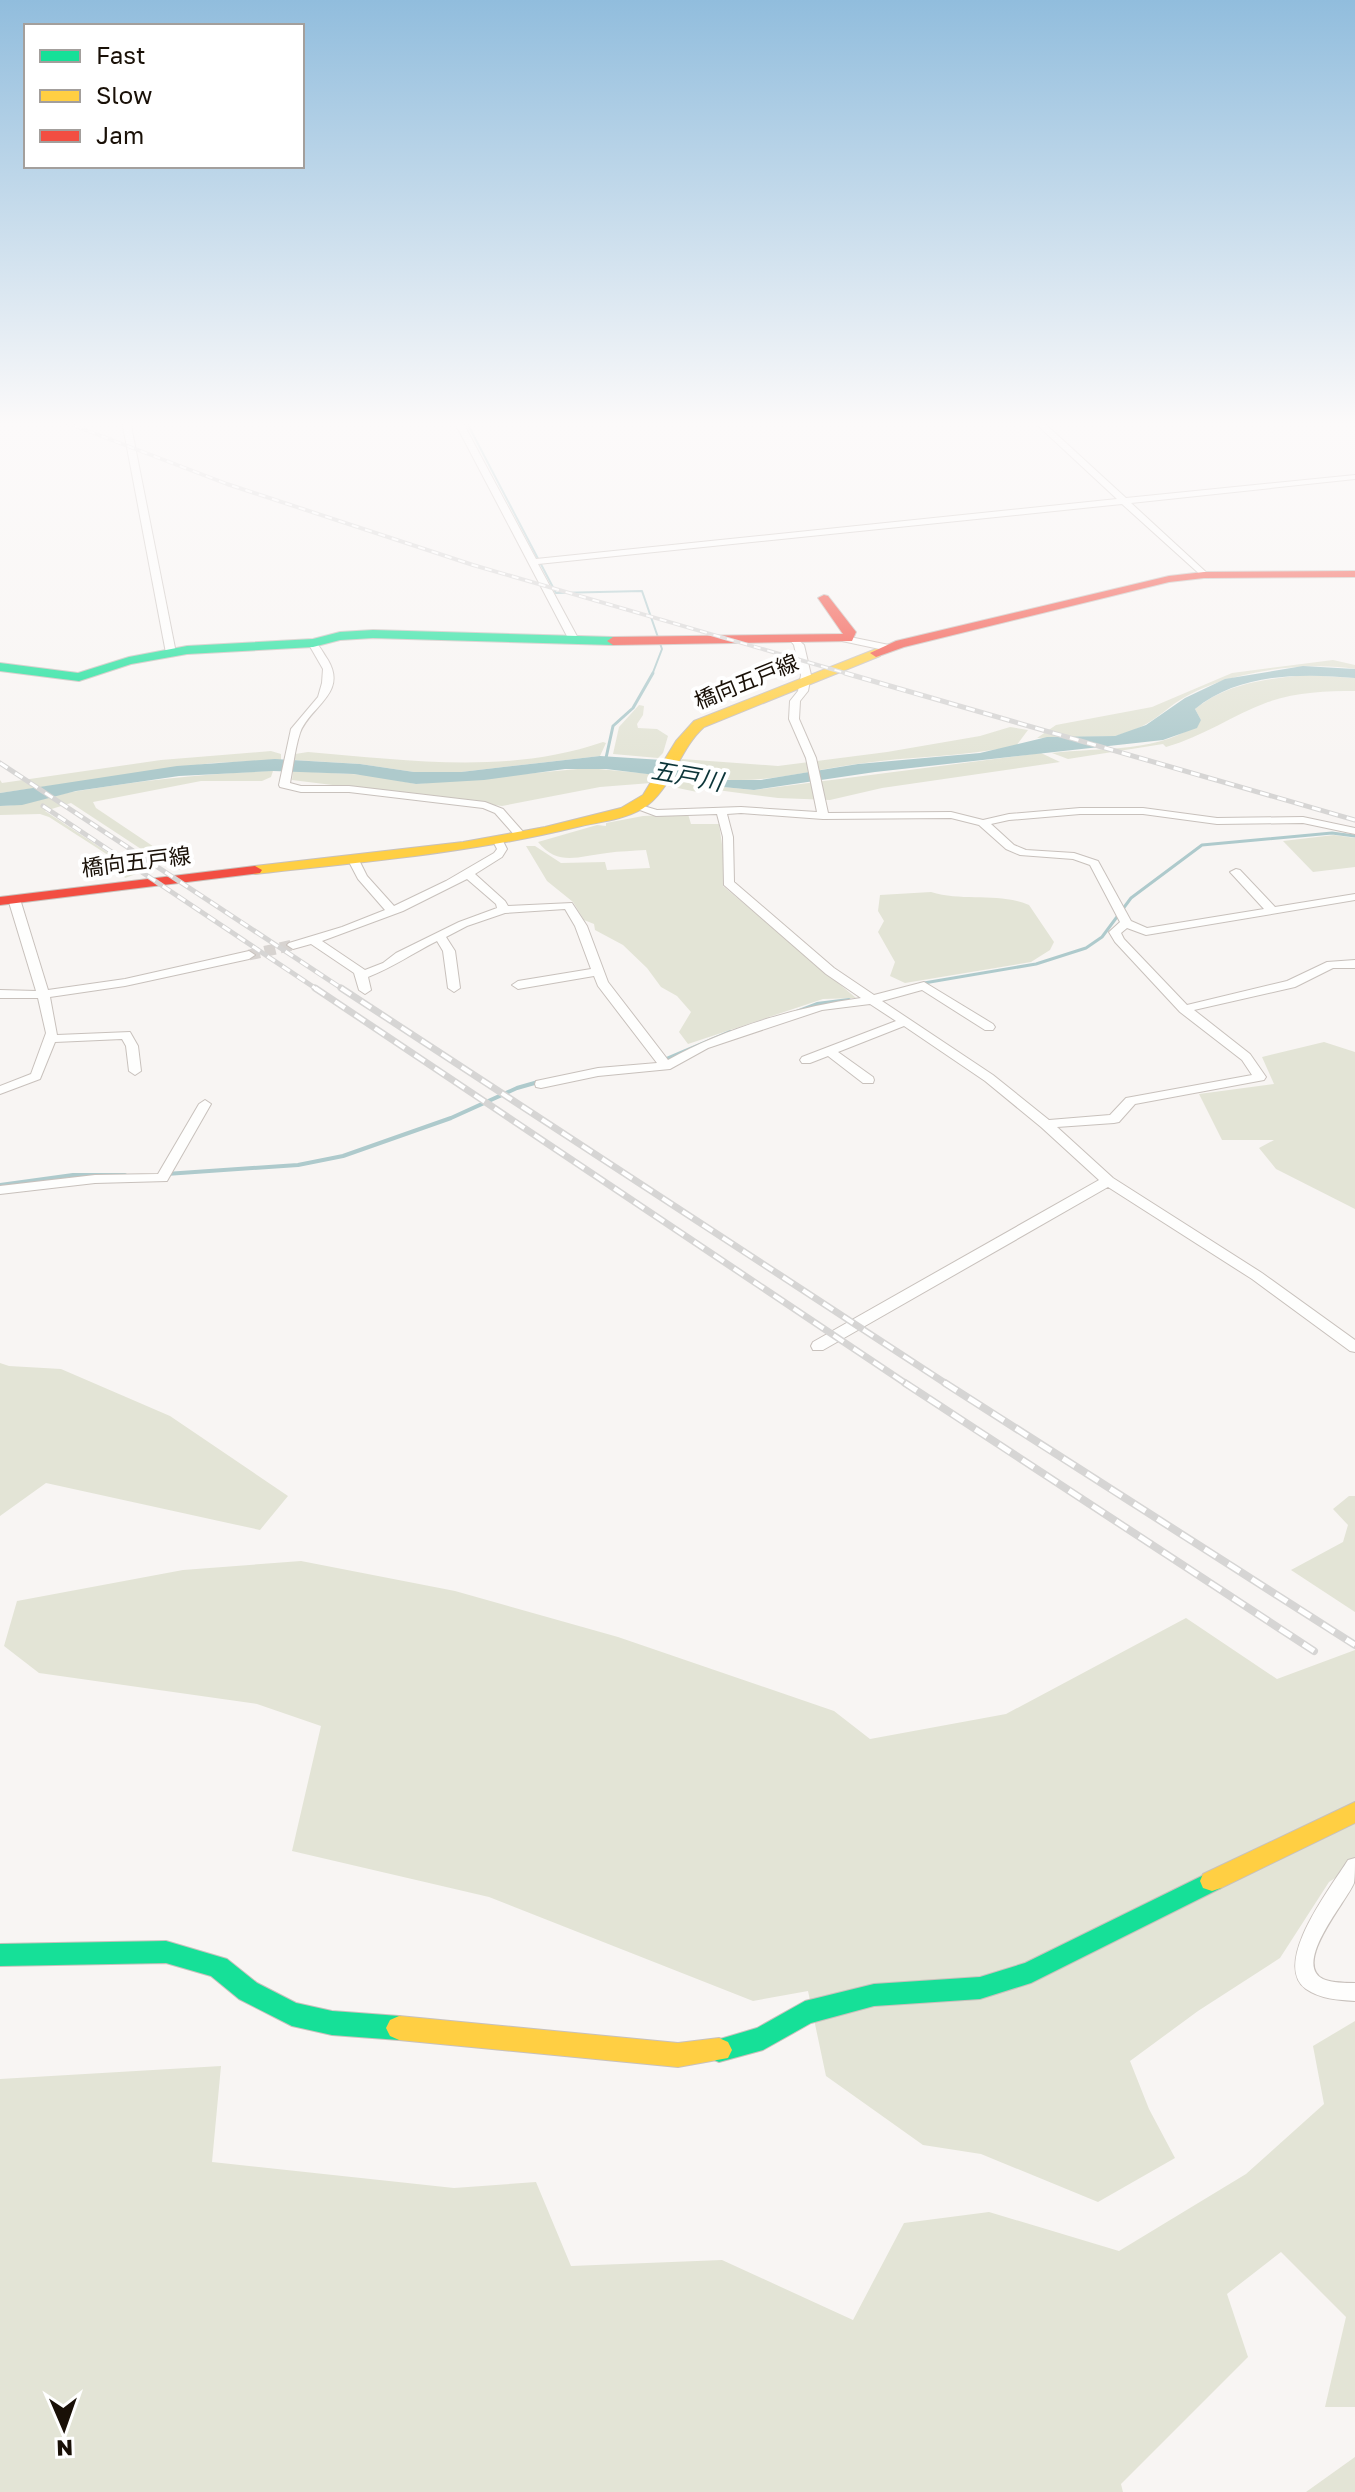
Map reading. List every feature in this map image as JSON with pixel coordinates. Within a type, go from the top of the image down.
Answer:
[{"type":"street","points":[[149,537],[171,653]]},
{"type":"street","points":[[521,537],[574,640]]},
{"type":"street","points":[[534,562],[773,537]]},
{"type":"street","points":[[1163,537],[1204,575]]},
{"type":"street","name":"橋向五戸線","points":[[7,900],[521,836],[637,807],[649,799],[659,786],[676,743],[683,734],[699,724],[889,648],[1139,584],[1204,575],[1355,574]]},
{"type":"street","points":[[824,598],[852,634],[845,639]]},
{"type":"street","points":[[0,667],[79,677],[171,653],[282,642],[313,643],[340,636],[373,634],[574,640],[845,639],[889,648]]},
{"type":"street","points":[[795,640],[806,675],[795,701],[794,719],[811,758],[823,816]]},
{"type":"street","points":[[313,643],[328,669],[327,683],[323,698],[296,729],[283,781],[288,787],[349,789],[485,805],[499,811],[521,836]]},
{"type":"street","points":[[637,807],[656,813],[721,810],[823,816],[933,813],[983,823],[1052,813],[1143,811],[1217,821],[1303,820],[1355,831]]},
{"type":"street","points":[[721,810],[728,837],[728,883],[830,971],[989,1078],[1046,1124],[1108,1181],[1257,1276],[1355,1347]]},
{"type":"street","points":[[983,823],[1010,847],[1024,853],[1074,856],[1094,863],[1126,923],[1139,931],[1154,932],[1348,898],[1355,911]]},
{"type":"street","points":[[293,945],[391,910],[467,873],[498,855],[502,849],[498,841]]},
{"type":"street","points":[[353,858],[362,877],[391,910]]},
{"type":"street","points":[[1236,872],[1271,910]]},
{"type":"street","points":[[467,873],[501,903],[503,910]]},
{"type":"street","points":[[0,1090],[36,1076],[52,1033],[44,996],[7,900]]},
{"type":"street","points":[[362,975],[387,966],[400,955],[463,924],[503,910],[568,905],[581,926],[597,972],[613,998],[666,1066]]},
{"type":"street","points":[[1046,1124],[1114,1119],[1131,1101],[1260,1077],[1246,1057],[1184,1009],[1119,940],[1115,932],[1126,923]]},
{"type":"street","points":[[440,937],[449,951],[454,988]]},
{"type":"street","points":[[313,940],[362,975],[365,990]]},
{"type":"street","points":[[0,994],[44,996],[249,955]]},
{"type":"street","points":[[1184,1009],[1240,993],[1291,984],[1331,965],[1355,964]]},
{"type":"street","points":[[518,985],[597,972]]},
{"type":"street","points":[[541,1084],[598,1072],[666,1066],[704,1045],[820,1007],[870,1000],[924,986],[989,1027]]},
{"type":"street","points":[[806,1060],[903,1022]]},
{"type":"street","points":[[50,1039],[126,1035],[132,1046],[135,1071]]},
{"type":"street","points":[[831,1052],[868,1080]]},
{"type":"street","points":[[0,1190],[95,1179],[162,1178],[205,1104]]},
{"type":"street","points":[[818,1346],[1108,1181]]},
{"type":"street","points":[[0,1955],[166,1952],[218,1967],[248,1991],[292,2014],[332,2023],[494,2035],[678,2055],[732,2048],[763,2038],[805,2013],[874,1995],[980,1988],[1031,1972],[1288,1842],[1355,1812]]},
{"type":"street","points":[[1355,1866],[1307,1945],[1303,1964],[1308,1978],[1320,1987],[1355,1992]]},
{"type":"shaded area","points":[[1333,660],[1355,665],[1355,669],[1310,666],[1259,672],[1210,685],[1188,695],[1129,732],[1115,736],[1037,738],[1056,725],[1152,707],[1232,673]]},
{"type":"shaded area","points":[[1306,675],[1355,678],[1355,691],[1289,696],[1255,707],[1192,738],[1166,747],[1163,744],[1068,759],[1052,753],[1130,747],[1169,739],[1201,720],[1195,709],[1220,693],[1261,681]]},
{"type":"shaded area","points":[[639,705],[644,706],[638,728],[657,729],[668,736],[663,753],[658,758],[613,754],[619,727]]},
{"type":"shaded area","points":[[1010,727],[1028,730],[1016,746],[877,761],[766,779],[720,779],[676,767],[682,759],[778,766],[887,752],[980,736]]},
{"type":"shaded area","points":[[606,743],[600,756],[461,772],[414,772],[360,764],[294,760],[295,754],[308,752],[420,761],[494,762],[530,759]]},
{"type":"shaded area","points":[[271,751],[281,754],[281,760],[212,763],[0,793],[0,780],[2,783],[161,760]]},
{"type":"shaded area","points":[[1041,753],[1060,762],[882,788],[830,800],[778,798],[702,788],[697,792],[668,786],[671,777],[692,784],[754,790]]},
{"type":"shaded area","points":[[588,768],[651,774],[651,783],[600,787],[502,806],[292,780],[293,771],[370,775],[416,784]]},
{"type":"shaded area","points":[[273,771],[271,777],[262,781],[201,781],[93,802],[96,808],[175,861],[180,870],[173,870],[71,803],[45,811],[139,873],[125,878],[108,855],[49,817],[40,814],[0,815],[0,806],[102,787],[199,775]]},
{"type":"shaded area","points":[[688,814],[691,824],[719,824],[724,858],[723,886],[856,998],[823,999],[688,1044],[679,1032],[691,1012],[677,996],[661,987],[623,945],[595,930],[594,924],[584,920],[573,902],[547,881],[526,846],[535,846],[561,863],[605,862],[607,870],[650,868],[646,850],[570,858],[553,855],[538,842],[643,816]]},
{"type":"shaded area","points":[[1334,835],[1355,838],[1355,867],[1313,872],[1283,841]]},
{"type":"shaded area","points":[[931,892],[1005,899],[1029,905],[1054,942],[1050,950],[1031,962],[905,983],[890,976],[895,962],[878,932],[884,921],[878,911],[880,895]]},
{"type":"shaded area","points":[[1324,1042],[1355,1052],[1355,1209],[1276,1169],[1259,1148],[1274,1140],[1222,1140],[1199,1094],[1274,1084],[1262,1057]]},
{"type":"shaded area","points":[[0,1363],[61,1369],[170,1416],[288,1496],[260,1530],[46,1483],[0,1516]]},
{"type":"shaded area","points":[[1349,1496],[1355,1496],[1355,1612],[1291,1570],[1343,1542],[1348,1525],[1333,1509]]},
{"type":"shaded area","points":[[301,1561],[455,1591],[618,1637],[834,1711],[870,1739],[1006,1714],[1186,1618],[1277,1679],[1355,1650],[1355,1865],[1329,1882],[1280,1958],[1198,2011],[1130,2061],[1149,2109],[1175,2158],[1098,2202],[981,2154],[923,2145],[826,2076],[808,1991],[753,2001],[489,1897],[292,1851],[321,1726],[257,1704],[39,1673],[4,1646],[17,1601],[183,1570]]},
{"type":"shaded area","points":[[1355,2021],[1355,2407],[1325,2407],[1346,2317],[1281,2252],[1227,2294],[1248,2357],[1121,2484],[1123,2492],[0,2492],[0,2079],[221,2066],[212,2162],[454,2188],[536,2182],[571,2266],[722,2260],[853,2320],[904,2223],[989,2212],[1119,2251],[1246,2174],[1324,2104],[1313,2046]]},
{"type":"shaded area","points":[[1355,2457],[1355,2492],[1306,2492]]},
{"type":"water","name":"五戸川","points":[[1303,666],[1355,669],[1355,678],[1292,676],[1231,688],[1195,709],[1201,720],[1197,728],[1163,740],[875,772],[754,790],[692,784],[680,778],[606,769],[565,769],[484,780],[416,784],[354,774],[273,771],[179,776],[76,791],[22,805],[0,806],[0,793],[177,766],[275,759],[360,764],[414,772],[461,772],[600,756],[662,760],[688,772],[728,780],[761,780],[858,764],[980,753],[1047,737],[1115,736],[1146,725],[1185,698],[1225,679]]},
{"type":"waterway","points":[[527,537],[556,593],[642,591],[662,649],[652,674]]},
{"type":"waterway","points":[[606,758],[613,726],[633,708],[652,674]]},
{"type":"waterway","points":[[924,983],[1036,964],[1086,948],[1102,937],[1131,898],[1202,845],[1332,833],[1355,836]]},
{"type":"waterway","points":[[796,1012],[817,1004],[849,1000]]},
{"type":"waterway","points":[[664,1060],[730,1032]]},
{"type":"waterway","points":[[166,1174],[298,1165],[343,1156],[451,1118],[517,1088],[538,1082]]},
{"type":"waterway","points":[[0,1185],[73,1175],[125,1175]]},
{"type":"tunnel","points":[[249,955],[293,945]]},
{"type":"railway","points":[[389,537],[473,565],[852,675]]},
{"type":"railway","points":[[845,673],[1355,820]]},
{"type":"railway","points":[[0,763],[344,990]]},
{"type":"railway","points":[[43,806],[318,990]]},
{"type":"railway","points":[[315,988],[906,1383]]},
{"type":"railway","points":[[341,988],[948,1385]]},
{"type":"railway","points":[[906,1383],[1314,1651]]},
{"type":"railway","points":[[945,1383],[1355,1645]]},
{"type":"traffic: fast","points":[[0,667],[79,677],[129,661],[187,650],[313,643],[340,636],[373,634],[613,641]]},
{"type":"traffic: fast","points":[[719,2050],[763,2038],[805,2013],[874,1995],[980,1988],[1031,1972],[1212,1881]]},
{"type":"traffic: fast","points":[[0,1955],[166,1952],[218,1967],[248,1991],[292,2014],[332,2023],[399,2028]]},
{"type":"traffic: slow","points":[[255,870],[463,846],[545,831],[626,811],[638,806],[656,789],[681,744],[699,724],[876,653]]},
{"type":"traffic: slow","points":[[1212,1881],[1355,1812]]},
{"type":"traffic: slow","points":[[399,2028],[678,2055],[719,2050]]},
{"type":"traffic: jam","points":[[876,653],[900,644],[1169,579],[1204,575],[1355,574]]},
{"type":"traffic: jam","points":[[613,641],[848,638],[850,632],[824,598]]},
{"type":"traffic: jam","points":[[0,901],[255,870]]}]
